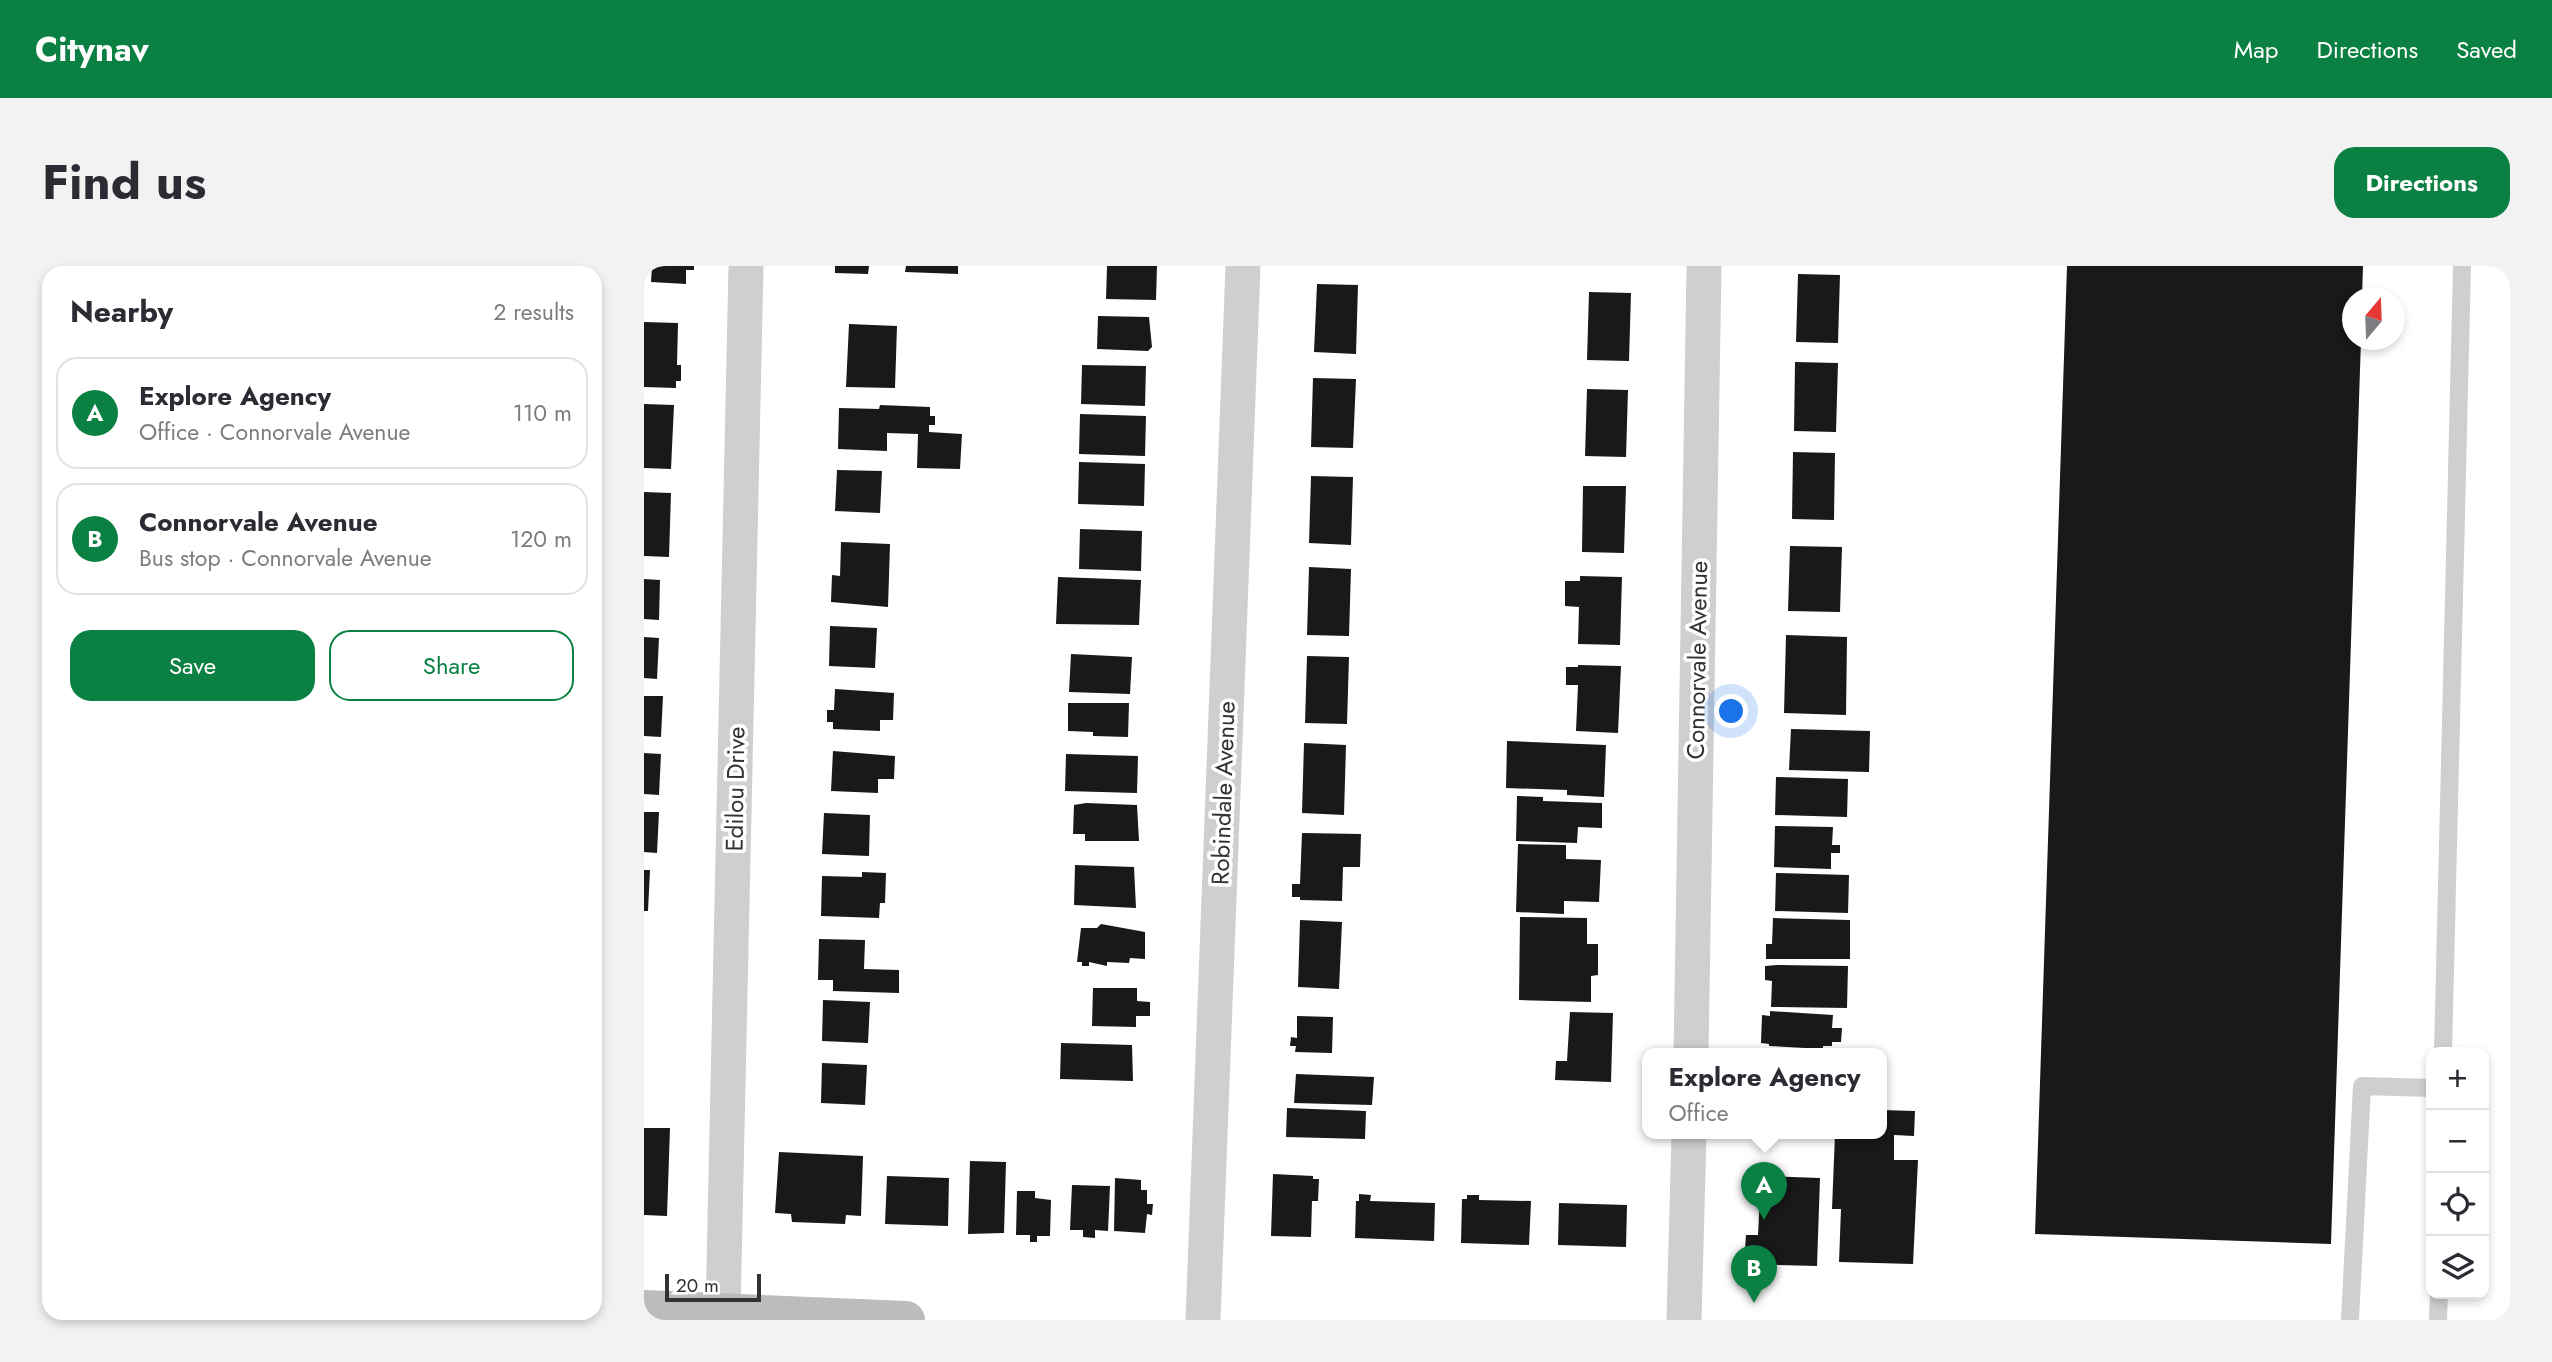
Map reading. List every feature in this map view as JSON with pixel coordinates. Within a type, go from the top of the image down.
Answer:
[{"type":"main road","points":[[644,1309],[703,1314],[906,1320]]},
{"type":"street","name":"Edilou Drive","points":[[703,1314],[746,266]]},
{"type":"street","name":"Robindale Avenue","points":[[1203,1320],[1242,266]]},
{"type":"street","name":"Connorvale Avenue","points":[[1691,1048],[1704,266]]},
{"type":"street","points":[[1684,1320],[1689,1139]]},
{"type":"lane","points":[[2443,1047],[2462,266]]},
{"type":"lane","points":[[2350,1320],[2362,1086],[2426,1088]]},
{"type":"lane","points":[[2438,1320],[2439,1299]]},
{"type":"building","points":[[652,266],[694,266],[694,270],[686,270],[686,284],[651,282]]},
{"type":"building","points":[[835,266],[869,266],[868,274],[835,273]]},
{"type":"building","points":[[906,266],[958,266],[958,274],[905,272]]},
{"type":"building","points":[[1107,266],[1157,266],[1156,300],[1106,299]]},
{"type":"building","points":[[2067,266],[2363,266],[2362,287],[2342,287],[2342,350],[2361,350],[2331,1244],[2035,1234]]},
{"type":"building","points":[[1798,274],[1840,275],[1838,343],[1796,342]]},
{"type":"building","points":[[1317,284],[1358,285],[1356,354],[1314,352]]},
{"type":"building","points":[[1589,292],[1631,293],[1629,361],[1587,360]]},
{"type":"building","points":[[1098,316],[1149,317],[1152,347],[1148,351],[1097,349]]},
{"type":"building","points":[[644,322],[678,323],[677,365],[681,365],[681,381],[676,381],[676,388],[644,387]]},
{"type":"building","points":[[849,324],[897,326],[895,388],[846,387]]},
{"type":"building","points":[[1795,362],[1838,363],[1836,432],[1794,431]]},
{"type":"building","points":[[1082,365],[1146,366],[1145,406],[1081,404]]},
{"type":"building","points":[[1313,378],[1356,379],[1353,448],[1311,447]]},
{"type":"building","points":[[1587,389],[1628,390],[1626,457],[1585,456]]},
{"type":"building","points":[[644,404],[674,405],[671,469],[644,468]]},
{"type":"building","points":[[880,405],[930,407],[930,416],[935,416],[935,425],[929,425],[929,432],[962,434],[960,469],[917,468],[918,434],[887,433],[887,451],[838,449],[839,408],[879,409]]},
{"type":"building","points":[[1080,414],[1146,416],[1145,456],[1079,454]]},
{"type":"building","points":[[1793,452],[1835,453],[1834,520],[1792,519]]},
{"type":"building","points":[[1079,462],[1145,464],[1144,506],[1078,504]]},
{"type":"building","points":[[837,470],[882,471],[880,513],[835,511]]},
{"type":"building","points":[[1311,476],[1353,477],[1351,545],[1309,543]]},
{"type":"building","points":[[1583,486],[1626,486],[1624,553],[1582,552]]},
{"type":"building","points":[[644,492],[671,493],[669,557],[644,556]]},
{"type":"building","points":[[1080,529],[1142,531],[1141,571],[1079,569]]},
{"type":"building","points":[[841,542],[890,544],[888,607],[831,602],[832,575],[840,576]]},
{"type":"building","points":[[1790,546],[1842,547],[1840,612],[1788,611]]},
{"type":"building","points":[[1309,567],[1351,569],[1349,636],[1307,635]]},
{"type":"building","points":[[1580,576],[1622,577],[1620,645],[1578,644],[1579,607],[1565,606],[1565,581],[1580,581]]},
{"type":"building","points":[[1058,577],[1141,580],[1139,625],[1056,624]]},
{"type":"building","points":[[644,579],[660,580],[659,620],[644,619]]},
{"type":"building","points":[[830,626],[877,628],[875,668],[829,666]]},
{"type":"building","points":[[1786,635],[1847,637],[1846,715],[1784,713]]},
{"type":"building","points":[[644,637],[659,638],[657,679],[644,678]]},
{"type":"building","points":[[1071,654],[1132,657],[1130,694],[1069,692]]},
{"type":"building","points":[[1307,656],[1349,657],[1347,724],[1305,723]]},
{"type":"building","points":[[1621,666],[1618,733],[1576,731],[1578,685],[1566,685],[1566,667]]},
{"type":"building","points":[[835,689],[894,693],[893,720],[880,720],[880,731],[833,729],[833,722],[827,722],[827,710],[834,710]]},
{"type":"building","points":[[644,696],[663,696],[661,737],[644,736]]},
{"type":"building","points":[[1068,703],[1129,703],[1128,737],[1093,736],[1093,732],[1068,731]]},
{"type":"building","points":[[1791,729],[1870,731],[1869,772],[1789,770]]},
{"type":"building","points":[[1507,741],[1606,745],[1604,797],[1567,795],[1567,790],[1506,788]]},
{"type":"building","points":[[1304,743],[1346,745],[1344,815],[1302,813]]},
{"type":"building","points":[[833,751],[895,756],[894,779],[878,779],[878,793],[831,791]]},
{"type":"building","points":[[644,753],[661,754],[659,795],[644,794]]},
{"type":"building","points":[[1066,754],[1138,756],[1137,793],[1065,791]]},
{"type":"building","points":[[1776,777],[1848,779],[1847,817],[1775,815]]},
{"type":"building","points":[[1517,796],[1543,797],[1543,801],[1602,803],[1602,828],[1578,827],[1577,843],[1516,841]]},
{"type":"building","points":[[1074,805],[1137,805],[1139,841],[1085,841],[1085,834],[1073,834]]},
{"type":"building","points":[[644,812],[659,812],[657,853],[644,852]]},
{"type":"building","points":[[824,813],[870,815],[869,856],[822,854]]},
{"type":"building","points":[[1775,826],[1833,827],[1832,845],[1840,845],[1840,853],[1831,853],[1831,869],[1774,867]]},
{"type":"building","points":[[1302,833],[1361,834],[1360,867],[1343,867],[1342,901],[1300,900],[1300,897],[1292,897],[1292,884],[1300,884]]},
{"type":"building","points":[[1518,844],[1566,845],[1566,859],[1601,860],[1599,902],[1564,901],[1564,914],[1516,912]]},
{"type":"building","points":[[1075,865],[1134,867],[1136,908],[1074,905]]},
{"type":"building","points":[[644,870],[650,870],[648,911],[644,911]]},
{"type":"building","points":[[862,872],[886,873],[885,903],[880,903],[879,918],[821,916],[822,876],[862,877]]},
{"type":"building","points":[[1776,873],[1849,875],[1848,913],[1775,911]]},
{"type":"building","points":[[1520,917],[1587,918],[1587,944],[1598,944],[1598,975],[1591,976],[1591,1002],[1519,1000]]},
{"type":"building","points":[[1773,918],[1850,920],[1850,959],[1766,959],[1766,944],[1772,944]]},
{"type":"building","points":[[1300,920],[1342,922],[1339,989],[1298,987]]},
{"type":"building","points":[[1101,924],[1145,932],[1145,959],[1130,958],[1129,963],[1107,962],[1107,966],[1089,962],[1089,966],[1082,966],[1082,962],[1077,962],[1081,928],[1097,928]]},
{"type":"building","points":[[819,939],[865,940],[864,969],[899,970],[899,993],[833,991],[833,980],[818,980]]},
{"type":"building","points":[[1765,966],[1848,966],[1847,1008],[1771,1007],[1772,981],[1765,980]]},
{"type":"building","points":[[1093,988],[1137,988],[1137,1001],[1150,1002],[1150,1016],[1136,1016],[1136,1027],[1092,1026]]},
{"type":"building","points":[[823,1000],[870,1002],[868,1043],[822,1041]]},
{"type":"building","points":[[1770,1011],[1833,1015],[1832,1028],[1842,1028],[1841,1042],[1832,1042],[1832,1046],[1823,1048],[1769,1046],[1761,1043],[1762,1015],[1770,1016]]},
{"type":"building","points":[[1570,1012],[1613,1013],[1611,1082],[1555,1080],[1556,1061],[1567,1061]]},
{"type":"building","points":[[1297,1016],[1333,1017],[1332,1053],[1295,1052],[1296,1046],[1290,1046],[1291,1037],[1297,1038]]},
{"type":"building","points":[[1061,1043],[1132,1045],[1133,1081],[1060,1079]]},
{"type":"building","points":[[822,1063],[867,1065],[865,1105],[821,1103]]},
{"type":"building","points":[[1296,1074],[1374,1077],[1372,1105],[1294,1103]]},
{"type":"building","points":[[1287,1108],[1366,1111],[1365,1139],[1286,1137]]},
{"type":"building","points":[[1887,1110],[1915,1111],[1914,1136],[1894,1135],[1894,1160],[1918,1160],[1913,1264],[1839,1262],[1841,1209],[1832,1209],[1835,1139],[1887,1139]]},
{"type":"building","points":[[644,1128],[670,1128],[667,1216],[644,1215]]},
{"type":"building","points":[[779,1152],[863,1156],[861,1216],[846,1215],[845,1224],[792,1222],[791,1214],[775,1213]]},
{"type":"building","points":[[970,1161],[1006,1162],[1004,1233],[968,1234]]},
{"type":"building","points":[[1273,1174],[1313,1176],[1313,1179],[1319,1179],[1318,1201],[1312,1201],[1311,1237],[1271,1236]]},
{"type":"building","points":[[887,1176],[949,1178],[948,1226],[885,1224]]},
{"type":"building","points":[[1761,1176],[1820,1178],[1817,1266],[1744,1264],[1746,1235],[1758,1235]]},
{"type":"building","points":[[1115,1178],[1141,1180],[1141,1190],[1147,1190],[1147,1204],[1153,1204],[1152,1215],[1147,1214],[1145,1233],[1114,1231]]},
{"type":"building","points":[[1072,1185],[1110,1186],[1108,1231],[1095,1230],[1095,1238],[1083,1237],[1083,1230],[1070,1230]]},
{"type":"building","points":[[1017,1191],[1035,1191],[1035,1198],[1051,1200],[1050,1236],[1037,1236],[1037,1242],[1030,1242],[1030,1235],[1016,1235]]},
{"type":"building","points":[[1359,1194],[1371,1195],[1370,1201],[1435,1203],[1434,1241],[1355,1238],[1356,1201],[1359,1201]]},
{"type":"building","points":[[1467,1195],[1479,1195],[1479,1200],[1531,1201],[1529,1245],[1461,1243],[1462,1199],[1467,1199]]},
{"type":"building","points":[[1559,1203],[1627,1205],[1626,1247],[1558,1245]]},
{"type":"place","name":"Explore Agency","points":[[1764,1220]]},
{"type":"place","name":"Connorvale Avenue","points":[[1754,1303]]}]
